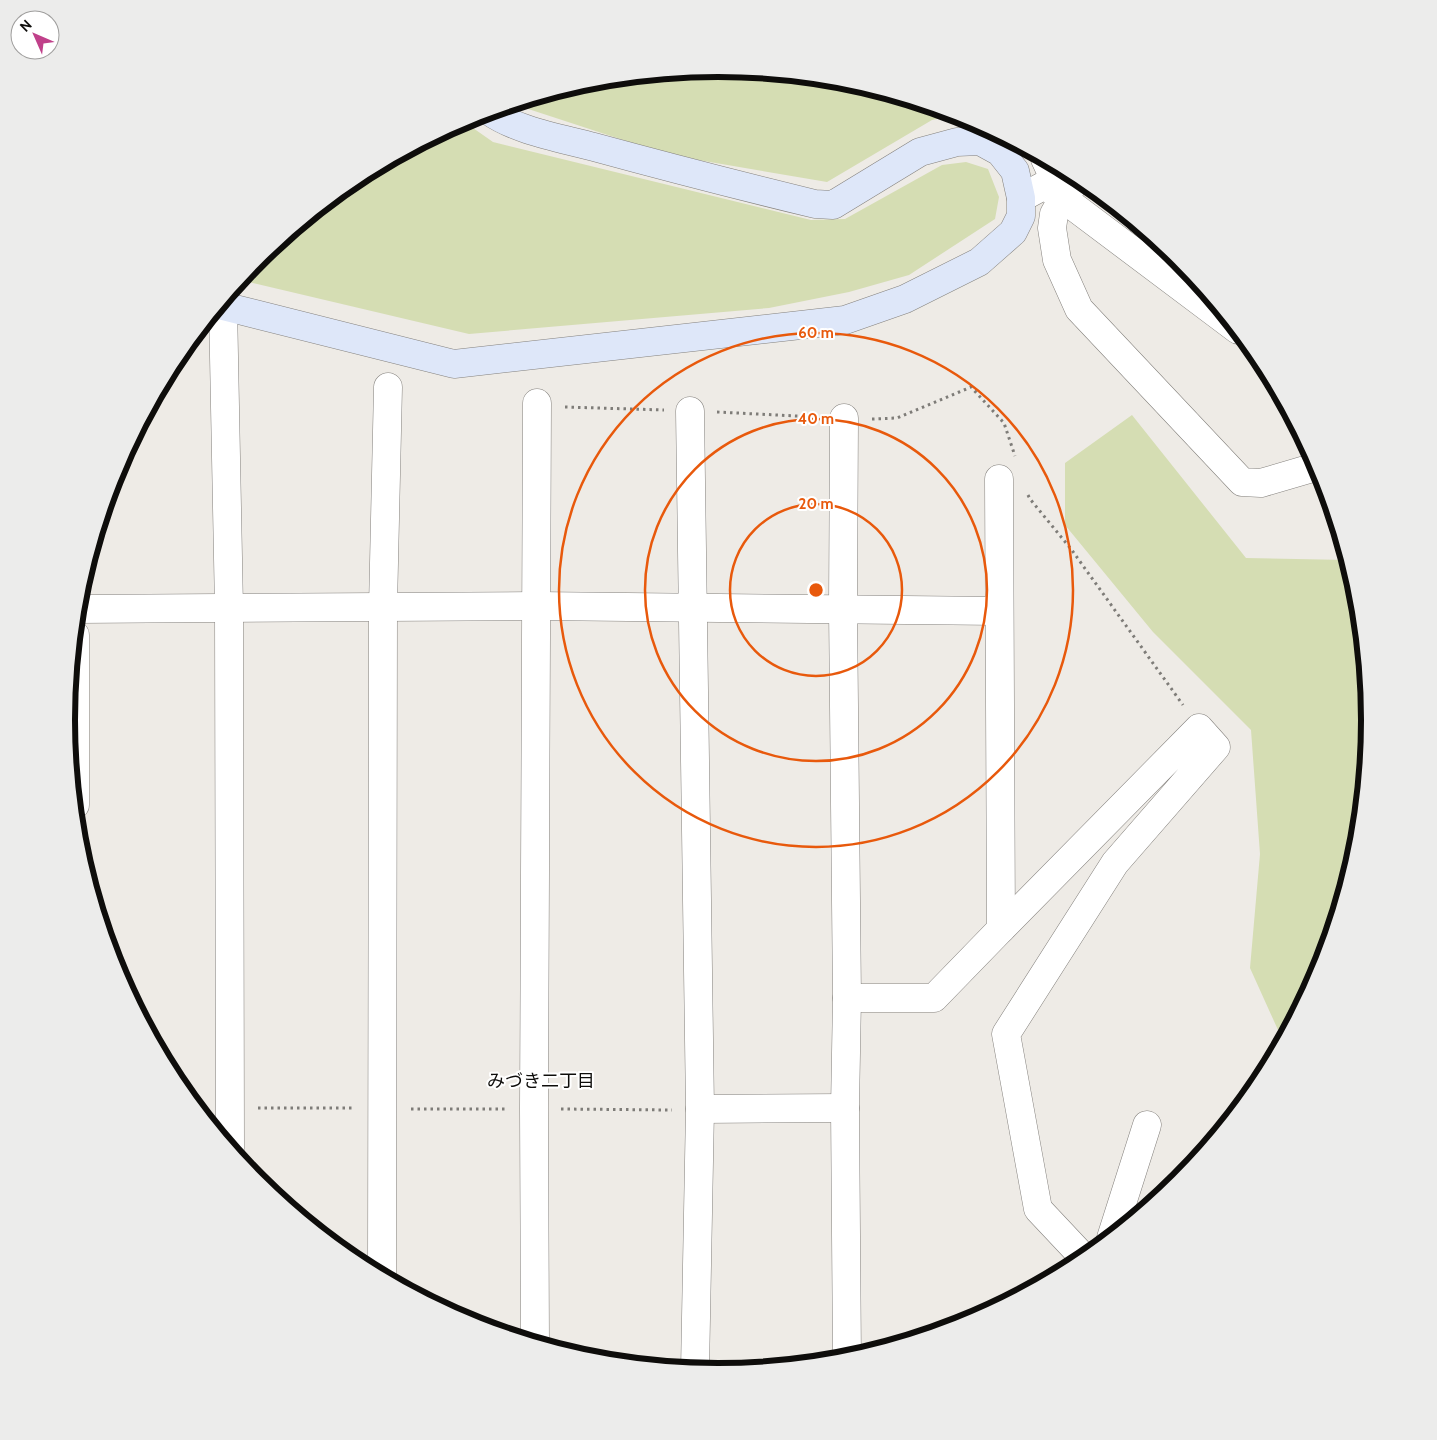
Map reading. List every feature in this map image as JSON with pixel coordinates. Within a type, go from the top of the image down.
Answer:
[{"type":"street","points":[[226,307],[454,364],[845,320],[904,299],[979,262],[1013,232],[1022,216],[1021,198],[1015,171],[1000,152],[980,141],[957,142],[920,152],[833,205],[806,202],[552,136],[496,117]]},
{"type":"street","points":[[1050,169],[1063,198]]},
{"type":"street","points":[[1074,184],[1054,214],[1052,228],[1058,260],[1079,309],[1242,482],[1261,483],[1311,468]]},
{"type":"street","points":[[1021,198],[1045,185],[1218,315]]},
{"type":"street","points":[[221,312],[229,608],[230,1138]]},
{"type":"street","points":[[382,1268],[383,607],[388,387]]},
{"type":"street","points":[[535,1336],[537,403]]},
{"type":"street","points":[[690,411],[692,608],[690,1110],[694,1363]]},
{"type":"street","points":[[844,418],[843,609],[847,998],[845,1108],[847,1350]]},
{"type":"street","points":[[1000,479],[999,611],[1002,929]]},
{"type":"street","points":[[85,609],[537,606],[999,611]]},
{"type":"street","points":[[847,998],[934,998],[1199,728],[1216,747],[1115,863],[1006,1034],[1038,1209],[1079,1253]]},
{"type":"street","points":[[690,1110],[845,1108]]},
{"type":"street","points":[[1114,1227],[1147,1125]]},
{"type":"path","points":[[537,403],[557,407],[844,418],[897,418],[971,387],[1004,423],[1016,457]]},
{"type":"path","points":[[1027,490],[1030,499],[1071,549],[1199,728]]},
{"type":"path","points":[[230,1108],[690,1110]]},
{"type":"green space","points":[[676,78],[761,78],[844,89],[885,98],[943,117],[932,120],[827,182],[669,155],[523,107],[552,98],[635,82]]},
{"type":"green space","points":[[470,126],[493,142],[811,220],[845,219],[942,165],[966,162],[988,169],[999,197],[995,219],[909,275],[849,292],[769,308],[469,334],[248,282],[294,236],[361,185],[397,163]]},
{"type":"green space","points":[[1132,415],[1246,558],[1342,560],[1350,594],[1361,678],[1361,762],[1356,804],[1350,846],[1328,927],[1296,1005],[1280,1034],[1250,968],[1260,854],[1251,730],[1153,632],[1065,525],[1065,463]]},
{"type":"district","name":"みづき二丁目","points":[[541,1081]]}]
